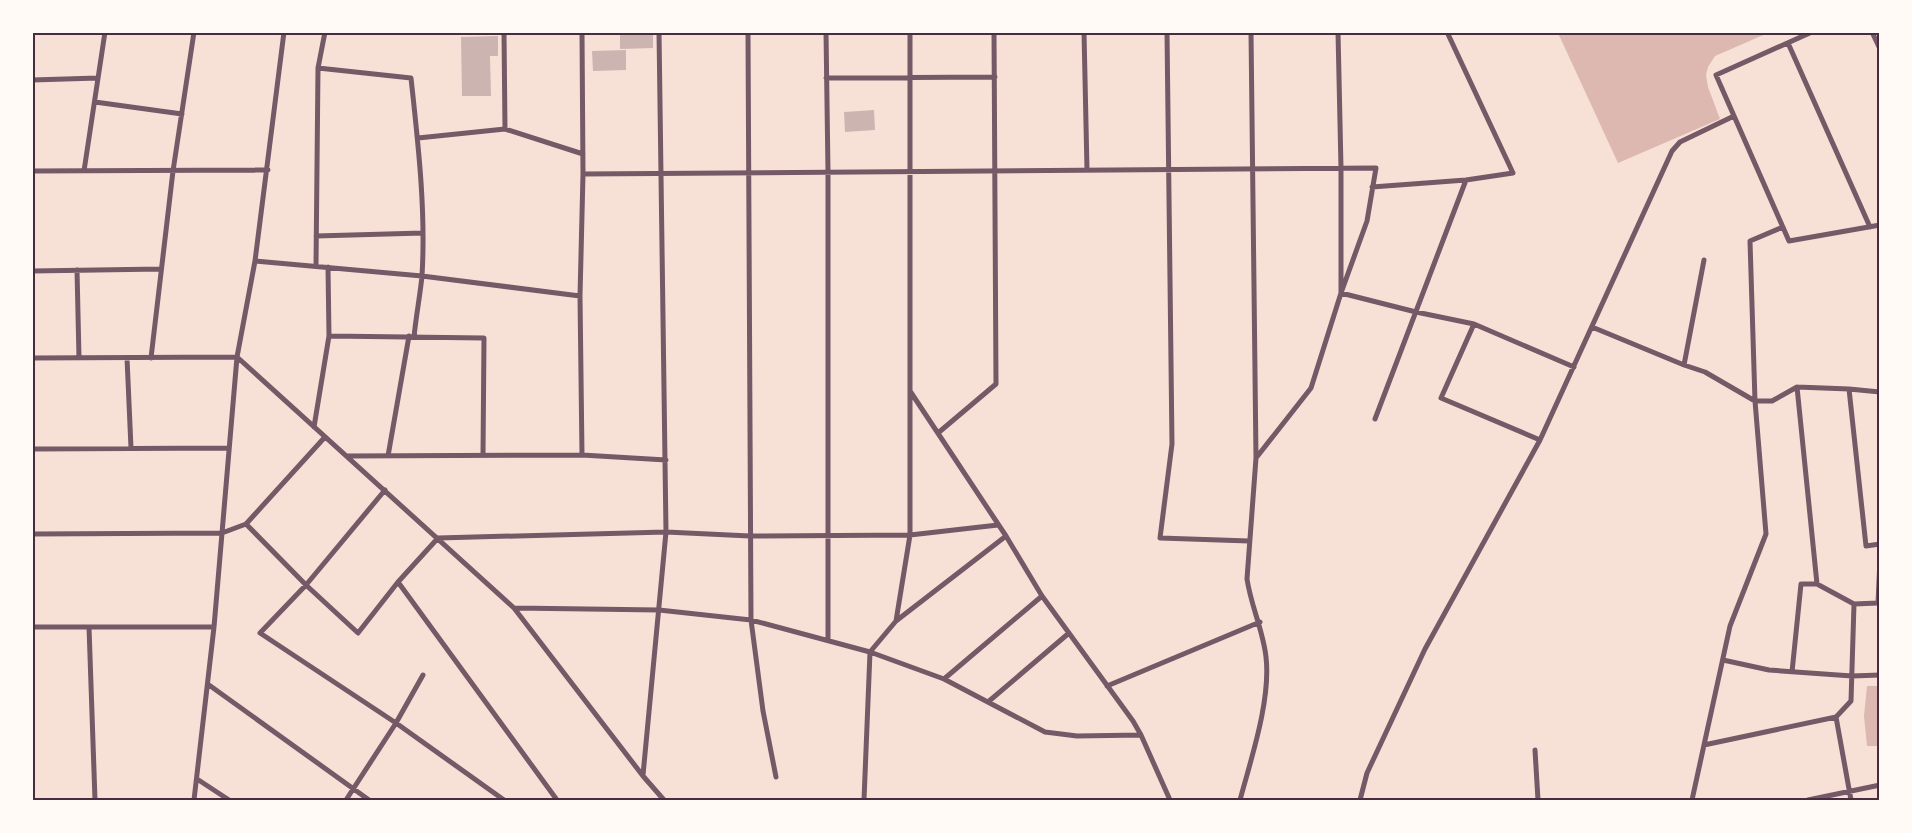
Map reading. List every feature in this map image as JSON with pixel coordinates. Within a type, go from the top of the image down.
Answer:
[{"type":"street","points":[[84,171],[105,32]]},
{"type":"street","points":[[151,358],[173,171],[194,32]]},
{"type":"street","points":[[194,800],[209,685],[236,357],[255,261],[284,32]]},
{"type":"street","points":[[316,266],[318,68],[326,32]]},
{"type":"street","points":[[504,32],[505,130]]},
{"type":"street","points":[[582,32],[583,174],[580,296],[582,455]]},
{"type":"street","points":[[642,776],[666,532],[659,32]]},
{"type":"street","points":[[748,32],[751,620],[763,711],[776,777]]},
{"type":"street","points":[[826,32],[828,172],[828,640]]},
{"type":"street","points":[[896,621],[910,536],[910,32]]},
{"type":"street","points":[[938,433],[996,384],[994,32]]},
{"type":"street","points":[[1084,32],[1087,170]]},
{"type":"street","points":[[1167,32],[1172,444],[1160,538],[1249,541]]},
{"type":"street","points":[[1240,800],[1265,697],[1266,657],[1260,622],[1248,588],[1249,541],[1256,458],[1252,32]]},
{"type":"street","points":[[1338,32],[1341,293]]},
{"type":"street","points":[[1372,187],[1466,180],[1513,173],[1447,32]]},
{"type":"street","points":[[1812,32],[1716,75],[1789,241],[1880,225]]},
{"type":"street","points":[[1872,32],[1880,49]]},
{"type":"street","points":[[1788,43],[1870,227]]},
{"type":"street","points":[[318,68],[411,78],[418,138],[423,233],[422,276],[388,456]]},
{"type":"street","points":[[826,78],[995,77]]},
{"type":"street","points":[[32,80],[98,78]]},
{"type":"street","points":[[94,102],[182,114]]},
{"type":"street","points":[[1360,800],[1368,773],[1425,649],[1540,440],[1672,151],[1680,142],[1734,116]]},
{"type":"street","points":[[418,138],[505,130],[583,154]]},
{"type":"street","points":[[583,174],[1376,168],[1367,221],[1341,293],[1311,388],[1256,458]]},
{"type":"street","points":[[32,171],[268,170]]},
{"type":"street","points":[[1375,419],[1466,180]]},
{"type":"street","points":[[1692,800],[1730,626],[1766,534],[1756,401],[1750,241],[1783,227]]},
{"type":"street","points":[[316,236],[423,233]]},
{"type":"street","points":[[1684,365],[1704,260]]},
{"type":"street","points":[[255,261],[422,276],[580,296]]},
{"type":"street","points":[[314,427],[328,336],[328,267]]},
{"type":"street","points":[[32,271],[161,269]]},
{"type":"street","points":[[77,270],[79,358]]},
{"type":"street","points":[[1341,293],[1474,324],[1574,367]]},
{"type":"street","points":[[1474,324],[1441,398],[1540,440]]},
{"type":"street","points":[[1592,327],[1705,372],[1756,401],[1772,401],[1797,387],[1880,392]]},
{"type":"street","points":[[328,336],[484,338],[483,455]]},
{"type":"street","points":[[32,358],[236,357],[514,608],[642,776],[664,800]]},
{"type":"street","points":[[127,358],[131,448]]},
{"type":"street","points":[[1797,387],[1817,584]]},
{"type":"street","points":[[1849,389],[1866,546],[1880,544]]},
{"type":"street","points":[[910,391],[1006,536],[1042,596],[1133,721],[1170,800]]},
{"type":"street","points":[[32,534],[222,533],[246,524],[325,437]]},
{"type":"street","points":[[32,449],[229,448]]},
{"type":"street","points":[[347,456],[582,455],[666,460]]},
{"type":"street","points":[[385,490],[306,585],[260,634],[396,723],[504,800]]},
{"type":"street","points":[[246,524],[306,585],[358,633],[398,582],[438,538],[666,532],[750,536],[910,536],[998,525]]},
{"type":"street","points":[[864,800],[870,652],[896,621],[1006,536]]},
{"type":"street","points":[[1792,672],[1801,584],[1817,584],[1854,604],[1878,603],[1880,559]]},
{"type":"street","points":[[398,582],[557,800]]},
{"type":"street","points":[[944,679],[1042,596]]},
{"type":"street","points":[[1704,745],[1836,717],[1851,701],[1854,604]]},
{"type":"street","points":[[514,608],[659,610],[751,620],[870,652],[944,679],[1045,732],[1077,736],[1141,735]]},
{"type":"street","points":[[1107,686],[1260,622]]},
{"type":"street","points":[[32,627],[214,627]]},
{"type":"street","points":[[90,627],[95,800]]},
{"type":"street","points":[[988,702],[1069,633]]},
{"type":"street","points":[[1723,660],[1769,670],[1852,676],[1880,675]]},
{"type":"street","points":[[346,800],[396,723],[423,675]]},
{"type":"street","points":[[209,685],[369,800]]},
{"type":"street","points":[[1836,717],[1852,800]]},
{"type":"street","points":[[1535,750],[1538,800]]},
{"type":"street","points":[[197,779],[229,800]]},
{"type":"street","points":[[1808,800],[1880,786]]},
{"type":"shaded area","points":[[1558,33],[1768,33],[1715,56],[1708,67],[1706,75],[1708,87],[1720,119],[1618,163]]},
{"type":"shaded area","points":[[1867,686],[1879,686],[1879,746],[1867,746],[1864,716]]},
{"type":"building","points":[[620,32],[653,32],[653,48],[620,49]]},
{"type":"building","points":[[498,36],[498,56],[490,56],[491,96],[462,96],[461,37]]},
{"type":"building","points":[[626,50],[626,70],[593,71],[592,51]]},
{"type":"building","points":[[874,110],[875,130],[845,132],[844,112]]}]
